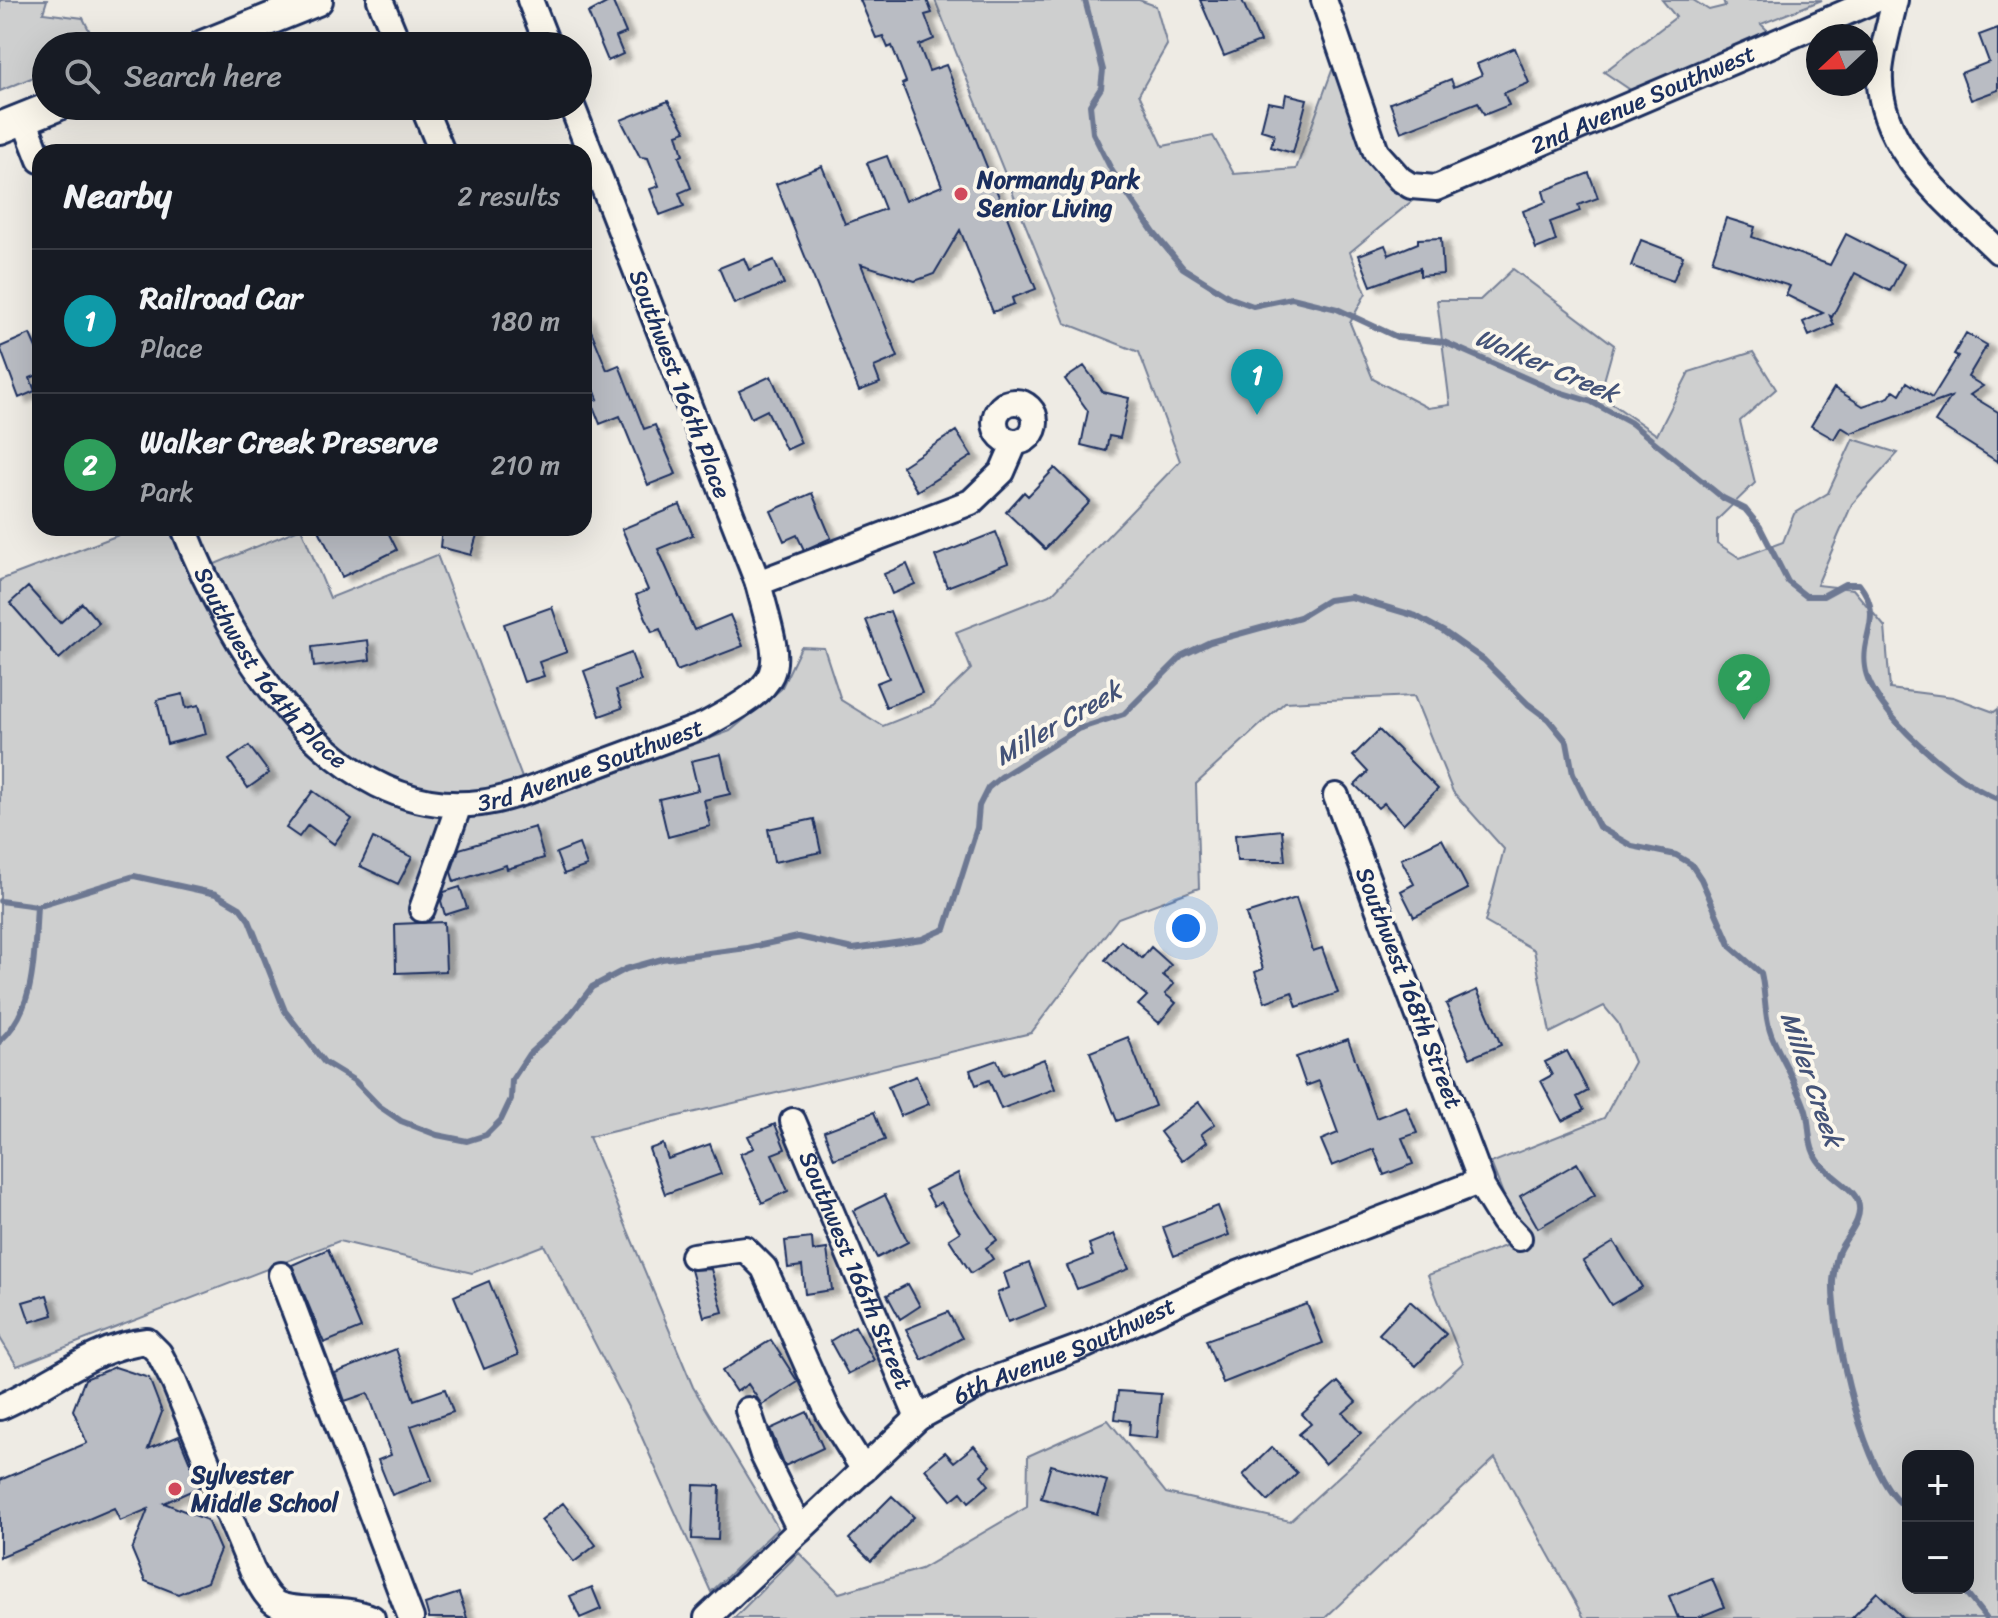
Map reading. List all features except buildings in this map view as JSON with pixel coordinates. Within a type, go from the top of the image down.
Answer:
[{"type":"main road","points":[[238,32],[317,0]]},
{"type":"main road","points":[[12,123],[32,115]]},
{"type":"street","points":[[380,0],[393,32]]},
{"type":"street","points":[[530,0],[543,32]]},
{"type":"street","name":"2nd Avenue Southwest","points":[[1324,0],[1376,152],[1400,179],[1411,186],[1436,188],[1875,0]]},
{"type":"street","points":[[1895,0],[1880,73],[1887,116],[1897,138],[1926,180],[1998,251]]},
{"type":"street","points":[[429,120],[439,144]]},
{"type":"street","name":"Southwest 166th Place","points":[[577,120],[587,144]]},
{"type":"street","points":[[12,123],[32,149]]},
{"type":"street","name":"Southwest 166th Place","points":[[592,157],[758,583],[776,666]]},
{"type":"street","points":[[758,583],[971,502],[1002,472],[1015,442]]},
{"type":"street","name":"Southwest 164th Place","points":[[188,536],[232,627],[271,689],[306,732],[339,761],[383,785]]},
{"type":"street","name":"3rd Avenue Southwest","points":[[383,785],[433,802],[459,805],[502,800],[705,725],[753,696],[770,681],[776,666]]},
{"type":"street","name":"Southwest 168th Street","points":[[1336,796],[1480,1181],[1503,1221],[1519,1238]]},
{"type":"street","points":[[422,909],[459,805]]},
{"type":"street","name":"Southwest 166th Street","points":[[793,1121],[918,1418]]},
{"type":"street","name":"6th Avenue Southwest","points":[[707,1618],[918,1418],[981,1384],[1086,1345],[1238,1274],[1480,1181]]},
{"type":"street","points":[[693,1256],[745,1249],[764,1268],[829,1414],[864,1470]]},
{"type":"street","points":[[281,1275],[411,1618]]},
{"type":"street","points":[[0,1407],[56,1374],[126,1343],[147,1341],[159,1353],[174,1382],[246,1557],[265,1592],[279,1605],[357,1612],[372,1618]]},
{"type":"street","points":[[748,1410],[763,1455],[800,1530]]},
{"type":"shaded area","points":[[0,0],[47,0],[43,13],[83,18],[90,32],[32,32],[32,78],[0,91]]},
{"type":"shaded area","points":[[935,0],[1139,0],[1156,6],[1167,45],[1139,94],[1163,146],[1213,136],[1234,174],[1296,169],[1334,65],[1365,157],[1382,177],[1387,174],[1418,196],[1350,252],[1366,293],[1350,323],[1373,379],[1428,408],[1450,405],[1437,300],[1480,300],[1513,269],[1614,345],[1600,395],[1657,435],[1689,372],[1753,352],[1776,389],[1740,421],[1755,483],[1717,520],[1717,543],[1740,558],[1783,542],[1794,514],[1828,493],[1853,439],[1898,453],[1852,504],[1817,585],[1853,589],[1885,627],[1890,689],[1953,697],[1994,712],[1998,709],[1998,1618],[1584,1618],[1495,1458],[1325,1618],[734,1618],[799,1553],[839,1593],[921,1569],[1027,1507],[1028,1456],[1108,1420],[1166,1493],[1290,1521],[1463,1363],[1428,1275],[1521,1240],[1491,1163],[1604,1118],[1634,1062],[1618,1023],[1604,1006],[1550,1033],[1534,950],[1485,922],[1504,849],[1453,792],[1414,696],[1285,702],[1196,784],[1199,888],[1118,918],[1031,1033],[589,1137],[693,1387],[778,1528],[711,1592],[631,1413],[544,1245],[472,1273],[339,1241],[17,1366],[0,1338],[0,580],[116,536],[180,536],[196,572],[282,536],[304,536],[330,598],[437,555],[532,804],[730,731],[781,689],[801,647],[824,648],[841,700],[883,726],[933,706],[971,669],[956,632],[1052,594],[1180,461],[1139,352],[1065,323]]},
{"type":"shaded area","points":[[1662,0],[1693,0],[1709,10],[1725,6],[1723,0],[1822,0],[1761,24],[1772,35],[1638,95],[1604,72],[1676,17]]},
{"type":"waterway","name":"Walker Creek","points":[[1085,0],[1103,70],[1101,88],[1090,105],[1093,133],[1112,171],[1154,233],[1183,268],[1231,298],[1253,306],[1292,298],[1337,309],[1397,337],[1444,342],[1553,390],[1592,402],[1631,423],[1723,498],[1745,509],[1760,527],[1788,582],[1806,596],[1823,596],[1845,584],[1859,584],[1867,596],[1871,616],[1865,667],[1871,685],[1883,704],[1899,725],[1940,763],[1998,799]]},
{"type":"waterway","name":"Miller Creek","points":[[0,901],[37,906],[134,876],[216,894],[240,908],[249,920],[285,1011],[324,1062],[355,1081],[379,1106],[401,1121],[437,1135],[467,1141],[486,1135],[501,1120],[511,1099],[512,1080],[529,1054],[567,1019],[592,987],[626,969],[662,959],[747,948],[798,937],[853,949],[922,939],[945,929],[977,828],[979,806],[988,788],[1078,729],[1124,714],[1183,655],[1210,642],[1300,617],[1328,600],[1351,597],[1416,616],[1484,660],[1528,704],[1548,719],[1567,742],[1573,774],[1599,827],[1632,846],[1676,855],[1691,864],[1701,879],[1731,947],[1761,973],[1770,1032],[1803,1101],[1814,1153],[1824,1168],[1850,1190],[1858,1202],[1859,1215],[1839,1251],[1835,1266],[1833,1281],[1838,1333],[1865,1439],[1878,1470],[1892,1494],[1902,1503]]},
{"type":"waterway","points":[[0,1041],[12,1028],[27,996],[34,960],[37,906]]},
{"type":"waterway","name":"Miller Creek","points":[[1967,1594],[1986,1618]]},
{"type":"place","name":"Normandy Park Senior Living","points":[[961,194]]},
{"type":"place","name":"Railroad Car","points":[[1257,415]]},
{"type":"place","name":"Walker Creek Preserve","points":[[1744,720]]},
{"type":"place","name":"Sylvester Middle School","points":[[175,1489]]}]
